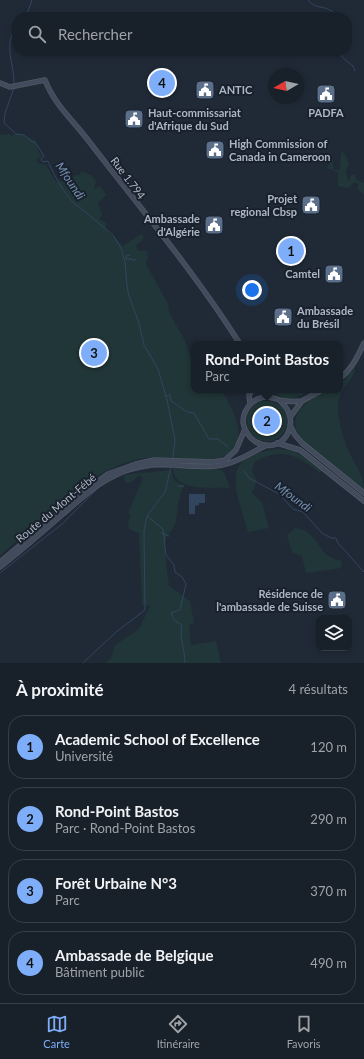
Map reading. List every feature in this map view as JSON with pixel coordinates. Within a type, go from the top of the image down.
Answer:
[{"type":"street","name":"Rue 1.794","points":[[0,83],[10,87],[45,80],[56,103],[90,143],[193,275],[238,341]]},
{"type":"street","points":[[343,375],[357,358],[364,343]]},
{"type":"street","points":[[250,393],[250,404]]},
{"type":"street","points":[[264,393],[266,397]]},
{"type":"street","points":[[291,416],[302,401],[317,393]]},
{"type":"street","points":[[280,401],[291,416],[291,426],[287,436],[278,443],[267,445],[251,439],[245,429],[243,419],[250,404],[254,401],[266,397],[280,401],[302,401]]},
{"type":"street","points":[[291,426],[295,435],[302,443],[364,493]]},
{"type":"street","name":"Route du Mont-Fébé","points":[[0,562],[86,490],[112,472],[154,460],[225,460],[236,450],[245,429]]},
{"type":"street","points":[[278,443],[300,450],[364,501]]},
{"type":"street","name":"Route du Mont-Fébé","points":[[0,567],[97,485],[117,473],[136,467],[154,465],[206,466],[226,464],[237,461],[267,445]]},
{"type":"green space","points":[[18,133],[36,141],[38,151],[42,156],[36,160],[39,164],[46,165],[56,182],[73,178],[75,175],[80,175],[81,171],[91,175],[96,181],[94,189],[100,186],[106,195],[98,203],[102,215],[99,219],[106,223],[106,228],[104,228],[123,246],[141,234],[144,236],[136,245],[138,251],[147,251],[148,260],[145,262],[168,304],[169,312],[185,341],[191,358],[191,393],[223,393],[237,422],[238,438],[235,446],[229,453],[214,459],[195,460],[150,457],[137,459],[109,470],[92,479],[59,503],[0,556],[0,135],[10,134],[11,136]]},
{"type":"green space","points":[[344,152],[349,163],[346,171],[348,181],[351,175],[355,174],[356,180],[364,183],[364,194],[357,189],[359,184],[354,182],[349,188],[338,186],[338,172],[327,168],[332,159],[333,169],[340,170],[341,153]]},
{"type":"green space","points":[[355,367],[352,376],[343,390],[343,381]]},
{"type":"green space","points":[[275,393],[305,393],[292,399],[284,398]]},
{"type":"green space","points":[[325,393],[342,393],[338,403],[340,424],[348,451],[360,472],[364,490],[305,443],[298,433],[295,424],[297,415],[310,400]]},
{"type":"green space","points":[[271,401],[278,404],[284,410],[287,421],[286,429],[278,438],[271,441],[263,441],[256,438],[248,429],[247,417],[250,410],[259,402]]},
{"type":"green space","points":[[280,449],[295,451],[322,471],[320,473],[297,458],[281,454],[263,458],[254,463],[252,471],[256,478],[256,482],[252,493],[262,502],[269,528],[248,532],[236,488],[236,476],[239,466],[247,458],[260,452]]},
{"type":"green space","points":[[173,466],[221,470],[225,474],[230,488],[204,488],[185,485],[174,475]]},
{"type":"green space","points":[[171,470],[174,480],[184,486],[179,498],[175,523],[165,542],[169,586],[190,601],[194,623],[189,625],[191,645],[216,641],[221,663],[106,663],[111,658],[115,645],[139,629],[150,606],[142,605],[139,533],[129,529],[128,523],[131,515],[128,513],[143,478],[139,475],[132,482],[127,483],[124,480],[124,475]]},
{"type":"green space","points":[[295,528],[301,529],[311,535],[328,556],[342,561],[341,568],[306,573],[302,556],[292,552],[287,535]]},
{"type":"water","points":[[189,494],[205,494],[205,503],[199,503],[199,505],[195,506],[195,514],[189,514]]},
{"type":"waterway","name":"Mfoundi","points":[[28,12],[32,0]]},
{"type":"waterway","points":[[308,0],[315,6],[325,8],[333,12]]},
{"type":"waterway","name":"Mfoundi","points":[[12,35],[10,40],[10,54],[14,84]]},
{"type":"waterway","points":[[342,56],[353,66],[355,71]]},
{"type":"waterway","name":"Mfoundi","points":[[14,88],[5,113],[4,123],[16,134],[24,135],[32,142],[35,142],[44,156],[41,159],[43,162],[48,161],[65,192],[74,203],[113,235],[121,248],[125,262],[129,296],[139,323],[144,345],[158,369],[167,400],[175,440],[173,458]]},
{"type":"waterway","points":[[130,255],[126,256],[126,259],[132,259],[133,261],[136,259]]},
{"type":"waterway","points":[[165,396],[170,395],[171,401],[187,412],[194,413],[209,439],[218,439],[228,447]]},
{"type":"waterway","points":[[124,473],[154,467],[171,467]]},
{"type":"waterway","points":[[83,663],[116,632],[145,610],[144,531],[147,516],[165,492],[171,467]]},
{"type":"waterway","name":"Mfoundi","points":[[244,471],[249,478],[279,494],[293,509],[303,512],[322,533],[331,538],[336,538],[338,543],[364,572]]},
{"type":"waterway","points":[[178,486],[184,486]]},
{"type":"waterway","points":[[0,573],[62,524],[99,487]]},
{"type":"waterway","points":[[147,516],[163,529],[166,555],[174,565],[175,572],[182,577],[186,584],[180,610],[171,613],[175,621],[182,625],[181,635],[185,663]]},
{"type":"waterway","points":[[161,533],[169,536]]},
{"type":"place","name":"Ambassade de Belgique","points":[[162,83]]},
{"type":"place","name":"ANTIC","points":[[205,90]]},
{"type":"place","name":"PADFA","points":[[326,94]]},
{"type":"place","name":"Haut-commissariat d'Afrique du Sud","points":[[134,119]]},
{"type":"place","name":"High Commission of Canada in Cameroon","points":[[215,150]]},
{"type":"place","name":"Projet regional Cbsp","points":[[311,205]]},
{"type":"place","name":"Ambassade d'Algérie","points":[[214,225]]},
{"type":"place","name":"Academic School of Excellence","points":[[291,251]]},
{"type":"place","name":"Camtel","points":[[334,274]]},
{"type":"place","name":"Ambassade du Brésil","points":[[283,317]]},
{"type":"place","name":"Forêt Urbaine N°3","points":[[94,353]]},
{"type":"place","name":"Rond-Point Bastos","points":[[267,421]]},
{"type":"place","name":"Résidence de l'ambassade de Suisse","points":[[337,600]]}]
